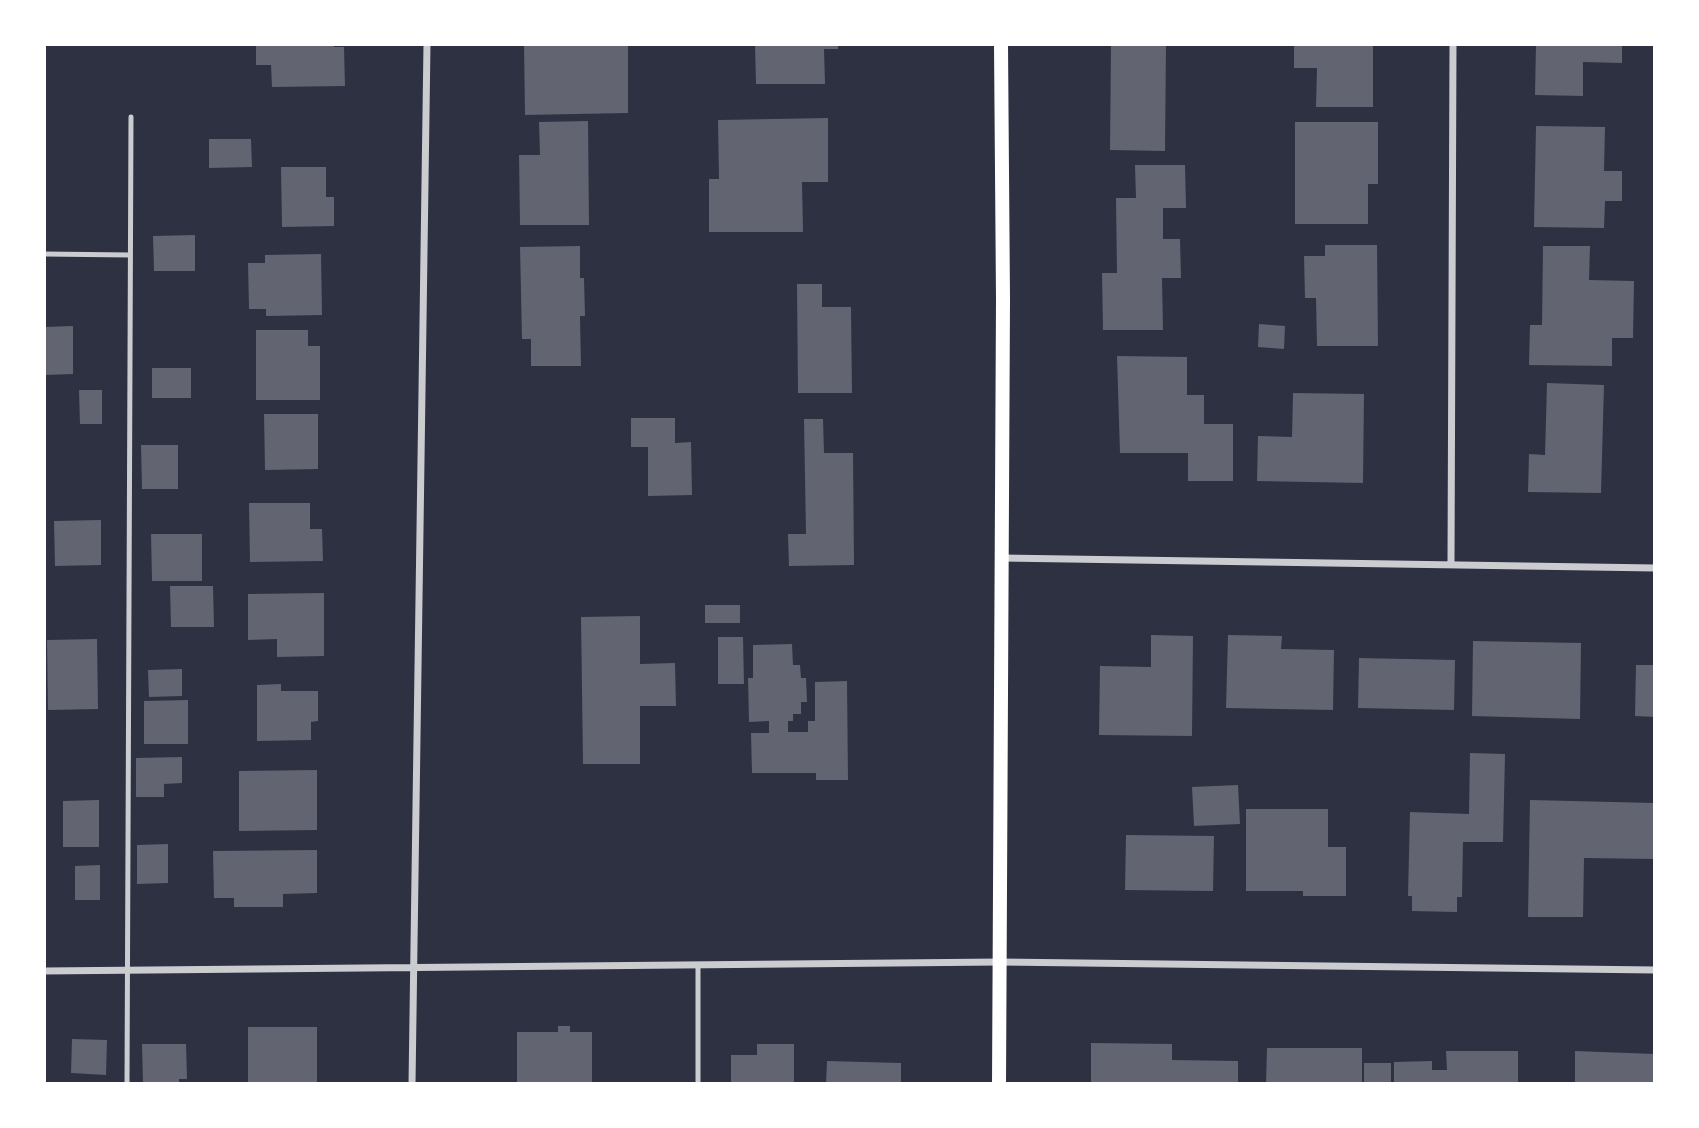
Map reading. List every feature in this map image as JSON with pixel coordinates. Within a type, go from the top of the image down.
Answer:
[{"type":"main road","points":[[999,1084],[1003,300],[1001,44]]},
{"type":"street","points":[[412,1084],[427,44]]},
{"type":"street","points":[[1451,562],[1453,44]]},
{"type":"street","points":[[1002,558],[1451,562],[1655,568]]},
{"type":"street","points":[[44,971],[1000,962],[1655,970]]},
{"type":"lane","points":[[127,1084],[131,117]]},
{"type":"lane","points":[[44,254],[130,255]]},
{"type":"lane","points":[[698,965],[698,1084]]},
{"type":"building","points":[[256,44],[334,44],[334,47],[344,47],[345,86],[272,87],[271,65],[256,65]]},
{"type":"building","points":[[524,44],[628,44],[628,113],[525,115]]},
{"type":"building","points":[[755,44],[838,44],[838,49],[824,49],[825,84],[756,84]]},
{"type":"building","points":[[1111,44],[1166,44],[1165,151],[1110,150]]},
{"type":"building","points":[[1294,44],[1373,44],[1373,107],[1316,107],[1317,68],[1294,68]]},
{"type":"building","points":[[1536,44],[1622,44],[1622,63],[1583,62],[1583,96],[1535,95]]},
{"type":"building","points":[[828,118],[828,182],[802,182],[803,232],[709,232],[709,179],[719,179],[718,120]]},
{"type":"building","points":[[588,121],[589,225],[520,225],[519,155],[540,155],[539,122]]},
{"type":"building","points":[[1295,122],[1378,122],[1378,184],[1368,184],[1368,224],[1295,224]]},
{"type":"building","points":[[1536,126],[1605,127],[1604,171],[1622,171],[1622,201],[1605,201],[1604,228],[1534,227]]},
{"type":"building","points":[[209,139],[251,139],[252,167],[209,168]]},
{"type":"building","points":[[1135,165],[1185,165],[1186,208],[1163,208],[1163,239],[1180,239],[1181,278],[1162,278],[1163,330],[1103,330],[1102,273],[1117,273],[1116,198],[1136,198]]},
{"type":"building","points":[[281,167],[326,167],[326,197],[334,197],[334,226],[282,227]]},
{"type":"building","points":[[195,235],[195,271],[154,271],[153,236]]},
{"type":"building","points":[[1325,245],[1377,245],[1378,346],[1317,346],[1316,298],[1305,298],[1304,256],[1325,256]]},
{"type":"building","points":[[580,246],[580,278],[584,278],[585,316],[580,316],[581,366],[531,366],[531,339],[522,339],[520,247]]},
{"type":"building","points":[[1543,246],[1590,246],[1589,280],[1634,281],[1633,338],[1612,338],[1612,366],[1529,365],[1530,325],[1542,325]]},
{"type":"building","points":[[321,254],[322,315],[266,316],[266,309],[249,309],[248,263],[265,263],[265,255]]},
{"type":"building","points":[[797,284],[822,284],[822,307],[851,307],[852,393],[798,393]]},
{"type":"building","points":[[1259,324],[1285,326],[1284,349],[1258,347]]},
{"type":"building","points":[[73,326],[73,374],[44,375],[44,327]]},
{"type":"building","points":[[256,330],[308,330],[308,346],[320,346],[320,400],[256,400]]},
{"type":"building","points":[[1117,356],[1187,357],[1187,395],[1204,395],[1204,424],[1233,424],[1233,481],[1188,481],[1188,453],[1120,453]]},
{"type":"building","points":[[152,368],[191,368],[191,398],[152,398]]},
{"type":"building","points":[[1547,383],[1604,385],[1601,493],[1528,492],[1529,454],[1545,455]]},
{"type":"building","points":[[79,390],[102,390],[102,424],[80,424]]},
{"type":"building","points":[[1293,393],[1364,394],[1363,483],[1257,481],[1258,436],[1292,437]]},
{"type":"building","points":[[264,414],[318,414],[318,469],[265,470]]},
{"type":"building","points":[[631,418],[675,418],[675,443],[691,442],[692,495],[648,496],[648,447],[631,447]]},
{"type":"building","points":[[804,419],[823,419],[824,453],[853,453],[854,565],[789,566],[788,534],[806,534]]},
{"type":"building","points":[[141,445],[178,445],[178,489],[142,489]]},
{"type":"building","points":[[249,503],[310,503],[310,529],[322,529],[323,561],[250,562]]},
{"type":"building","points":[[101,520],[101,565],[55,566],[54,521]]},
{"type":"building","points":[[151,534],[202,534],[202,581],[152,581]]},
{"type":"building","points":[[170,586],[213,586],[214,627],[171,627]]},
{"type":"building","points":[[324,593],[324,656],[277,657],[277,639],[248,640],[248,594]]},
{"type":"building","points":[[705,605],[740,605],[740,623],[705,623]]},
{"type":"building","points":[[640,616],[640,664],[675,663],[676,706],[640,706],[640,764],[583,764],[581,617]]},
{"type":"building","points":[[1151,635],[1193,636],[1192,736],[1099,735],[1100,666],[1151,667]]},
{"type":"building","points":[[1228,635],[1282,636],[1281,649],[1334,650],[1333,710],[1226,708]]},
{"type":"building","points":[[718,637],[743,637],[744,684],[718,684]]},
{"type":"building","points":[[97,639],[98,709],[48,710],[47,640]]},
{"type":"building","points":[[1473,641],[1581,643],[1580,719],[1472,716]]},
{"type":"building","points":[[792,644],[793,665],[800,665],[801,678],[806,678],[807,702],[801,702],[801,714],[793,714],[793,721],[788,721],[788,732],[808,732],[808,721],[815,721],[815,682],[847,681],[848,780],[816,780],[816,773],[752,773],[751,733],[769,733],[769,721],[749,722],[748,678],[753,678],[753,645]]},
{"type":"building","points":[[1359,658],[1455,660],[1454,710],[1358,708]]},
{"type":"building","points":[[1636,665],[1655,665],[1655,717],[1635,716]]},
{"type":"building","points":[[182,669],[182,696],[149,697],[148,670]]},
{"type":"building","points":[[281,684],[281,691],[318,691],[318,721],[311,722],[311,740],[257,741],[257,685]]},
{"type":"building","points":[[188,700],[188,744],[144,744],[144,701]]},
{"type":"building","points":[[1470,753],[1505,754],[1503,842],[1463,842],[1462,897],[1457,897],[1457,912],[1412,911],[1412,896],[1408,896],[1410,812],[1469,814]]},
{"type":"building","points":[[182,757],[182,783],[164,784],[164,797],[136,797],[136,758]]},
{"type":"building","points":[[317,770],[317,830],[239,831],[239,771]]},
{"type":"building","points":[[1238,785],[1240,824],[1194,826],[1192,787]]},
{"type":"building","points":[[99,800],[99,847],[63,847],[63,801]]},
{"type":"building","points":[[1530,800],[1655,803],[1655,859],[1584,858],[1583,917],[1528,917]]},
{"type":"building","points":[[1246,809],[1328,809],[1328,847],[1346,847],[1346,896],[1303,896],[1303,891],[1246,891]]},
{"type":"building","points":[[1126,835],[1214,836],[1213,891],[1125,890]]},
{"type":"building","points":[[168,844],[168,883],[137,884],[137,845]]},
{"type":"building","points":[[317,850],[317,893],[283,894],[283,907],[234,907],[234,898],[214,898],[213,851]]},
{"type":"building","points":[[100,865],[100,900],[75,900],[75,866]]},
{"type":"building","points":[[558,1026],[570,1026],[570,1032],[592,1032],[592,1082],[517,1084],[517,1032],[558,1032]]},
{"type":"building","points":[[248,1027],[317,1027],[317,1084],[248,1084]]},
{"type":"building","points":[[72,1039],[107,1040],[106,1075],[71,1073]]},
{"type":"building","points":[[1091,1043],[1172,1044],[1172,1060],[1238,1061],[1238,1084],[1091,1084]]},
{"type":"building","points":[[142,1044],[186,1044],[187,1079],[179,1079],[179,1084],[143,1084]]},
{"type":"building","points":[[757,1044],[794,1044],[794,1084],[731,1084],[731,1055],[757,1055]]},
{"type":"building","points":[[1267,1048],[1362,1048],[1362,1084],[1266,1084]]},
{"type":"building","points":[[1446,1051],[1518,1051],[1518,1084],[1394,1084],[1394,1062],[1432,1061],[1432,1070],[1447,1070]]},
{"type":"building","points":[[1575,1051],[1655,1054],[1655,1084],[1575,1084]]},
{"type":"building","points":[[827,1061],[901,1063],[901,1084],[826,1084]]},
{"type":"building","points":[[1364,1063],[1391,1063],[1391,1084],[1364,1084]]}]
